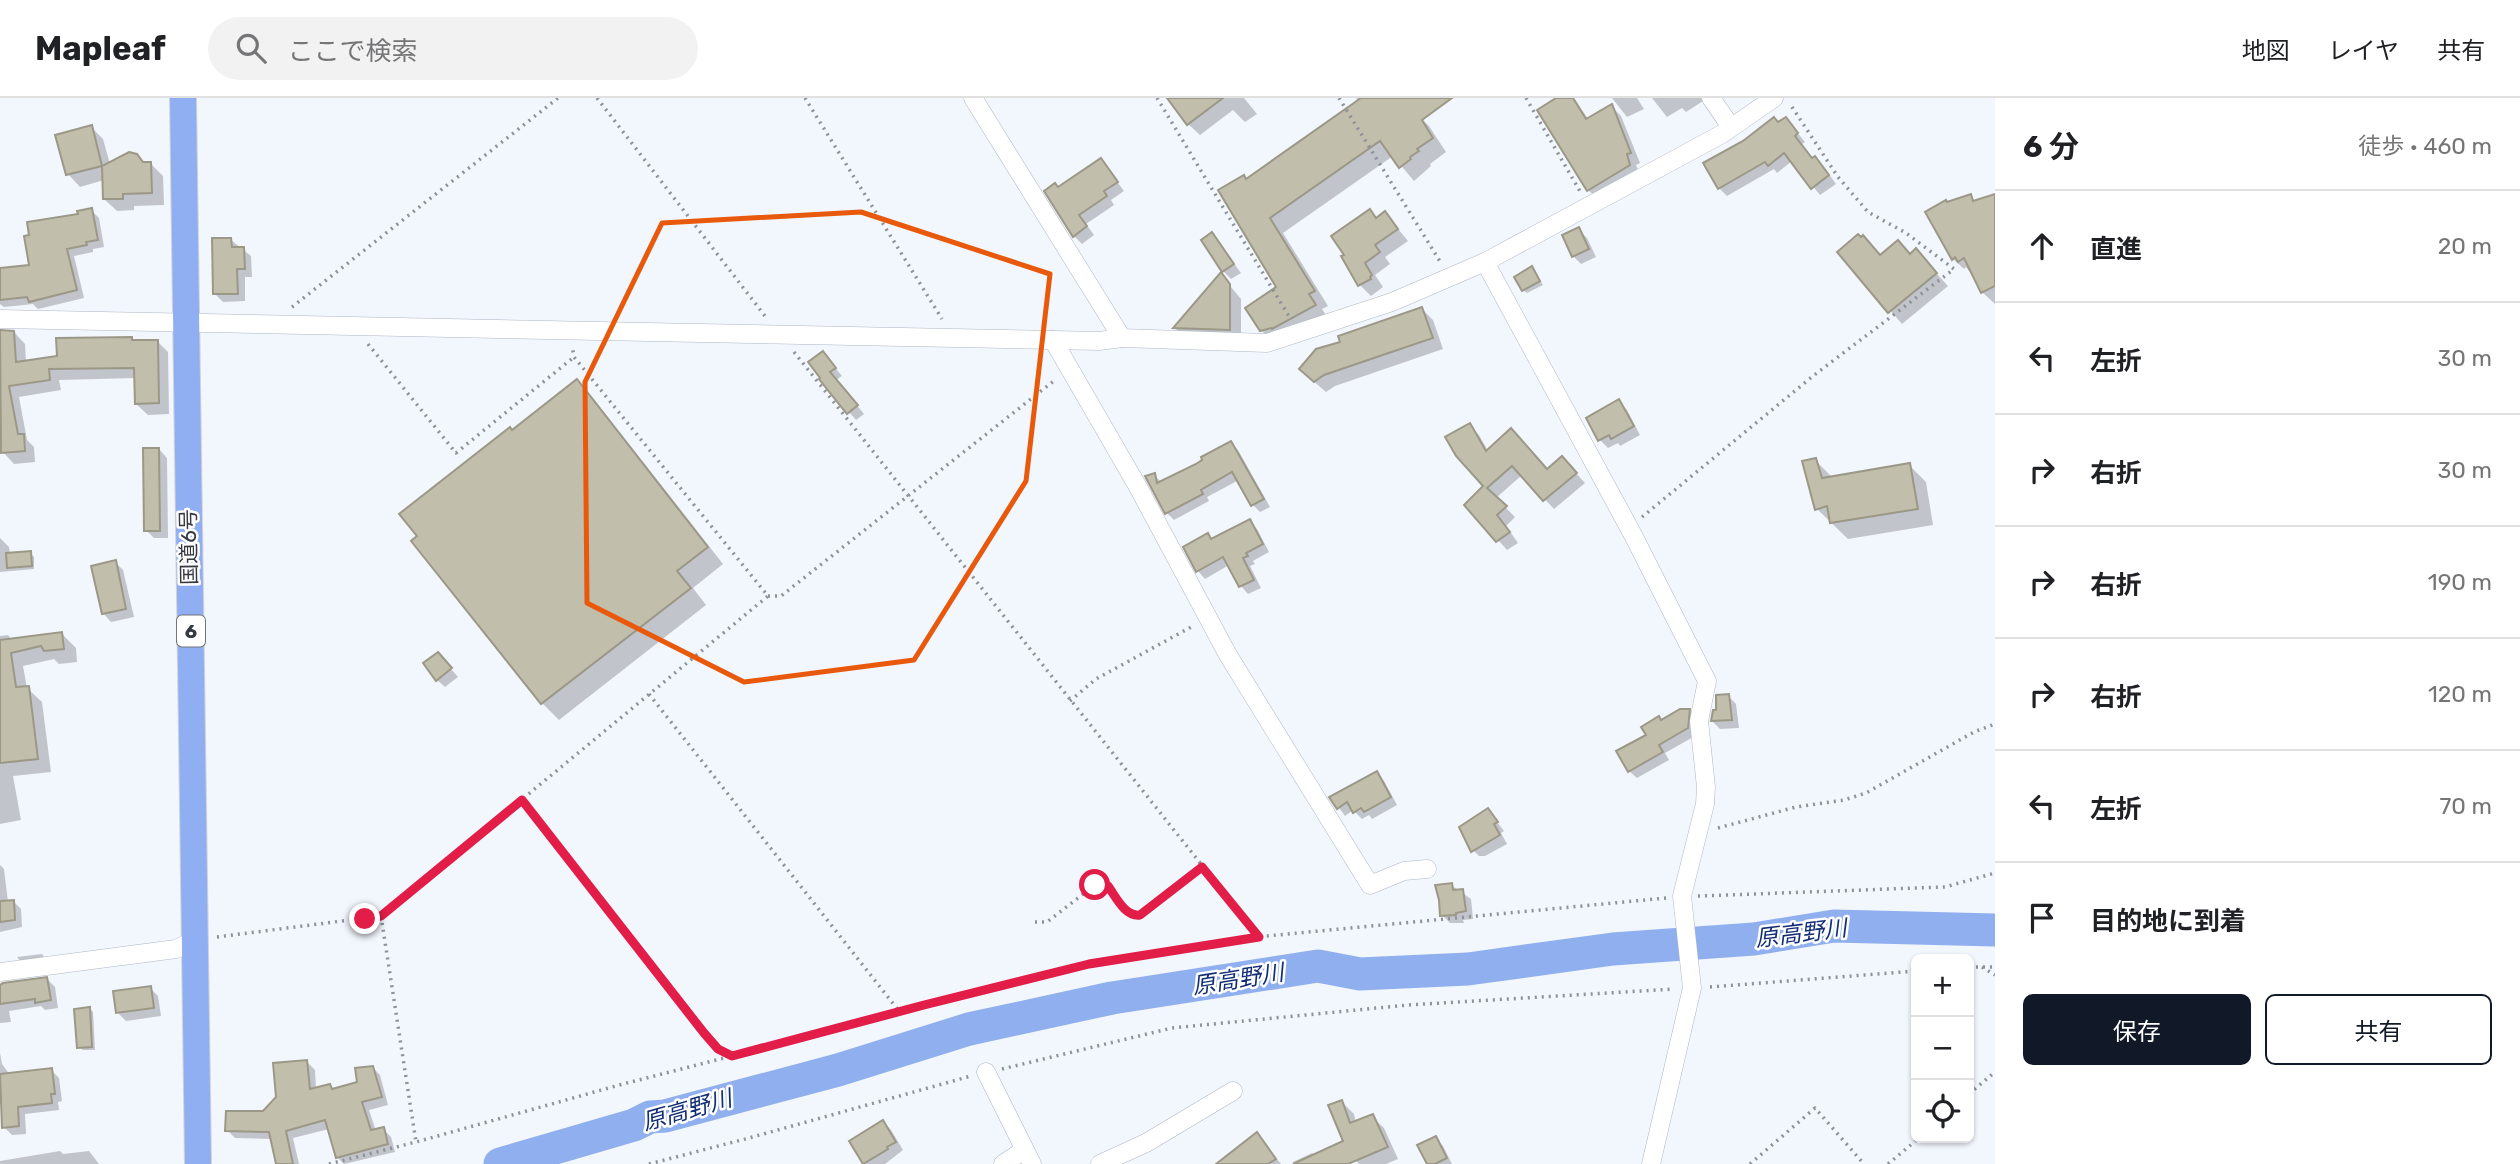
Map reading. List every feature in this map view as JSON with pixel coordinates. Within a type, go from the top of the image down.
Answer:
[{"type":"highway","name":"国道6号","points":[[183,98],[198,1164]]},
{"type":"street","points":[[973,98],[1122,338]]},
{"type":"street","points":[[1711,98],[1731,127]]},
{"type":"street","points":[[0,319],[1099,341],[1122,338],[1267,343],[1392,302],[1485,262],[1731,127],[1774,98]]},
{"type":"street","points":[[1485,262],[1630,528],[1707,681],[1699,721],[1706,788],[1705,804],[1682,896],[1692,988],[1651,1164]]},
{"type":"street","points":[[1053,340],[1138,487],[1228,655],[1370,885],[1404,871],[1427,869]]},
{"type":"street","points":[[0,972],[176,949],[195,940]]},
{"type":"street","points":[[986,1072],[1028,1157],[1003,1164]]},
{"type":"street","points":[[1100,1164],[1146,1143],[1233,1091]]},
{"type":"path","points":[[271,324],[558,98]]},
{"type":"path","points":[[597,98],[907,496],[1259,937]]},
{"type":"path","points":[[805,98],[954,338]]},
{"type":"path","points":[[1157,98],[1299,333]]},
{"type":"path","points":[[1339,98],[1450,277]]},
{"type":"path","points":[[1526,98],[1588,205]]},
{"type":"path","points":[[1630,528],[1755,422],[1954,269],[1906,233],[1868,212],[1838,177],[1786,98]]},
{"type":"path","points":[[353,326],[456,453],[574,358]]},
{"type":"path","points":[[569,330],[574,358],[768,596]]},
{"type":"path","points":[[195,940],[381,916],[768,596],[781,596],[1068,369]]},
{"type":"path","points":[[1070,701],[1096,679],[1208,618]]},
{"type":"path","points":[[649,694],[900,1012]]},
{"type":"path","points":[[1699,831],[1866,793],[1974,732],[1995,724]]},
{"type":"path","points":[[522,800],[704,1033],[718,1049],[732,1056]]},
{"type":"path","points":[[1035,922],[1047,922],[1095,885],[1101,884],[1108,886],[1129,913],[1140,915],[1202,867]]},
{"type":"path","points":[[329,1164],[623,1084],[1089,964],[1259,937],[1682,896],[1945,887],[1995,873]]},
{"type":"path","points":[[381,916],[416,1142]]},
{"type":"path","points":[[1974,966],[1995,967]]},
{"type":"path","points":[[1979,966],[1995,975]]},
{"type":"path","points":[[649,1164],[986,1072],[1172,1028],[1422,1004],[1911,971]]},
{"type":"path","points":[[1974,1090],[1995,1072]]},
{"type":"path","points":[[1749,1164],[1815,1108],[1864,1164]]},
{"type":"path","points":[[1888,1164],[1913,1143]]},
{"type":"highlighted area","points":[[861,212],[1050,274],[1026,481],[914,660],[744,682],[587,603],[585,382],[662,223]]},
{"type":"building","points":[[1167,98],[1223,98],[1187,125]]},
{"type":"building","points":[[1361,98],[1452,98],[1422,120],[1433,138],[1417,149],[1419,151],[1399,168],[1380,141],[1270,218],[1315,291],[1309,294],[1316,305],[1272,329],[1260,331],[1245,308],[1276,287],[1218,190],[1244,175],[1246,179]]},
{"type":"building","points":[[1556,98],[1573,98],[1586,119],[1612,104],[1631,153],[1627,154],[1630,165],[1587,191],[1537,110]]},
{"type":"building","points":[[1774,117],[1778,122],[1786,117],[1798,133],[1795,136],[1829,175],[1811,189],[1784,153],[1768,166],[1765,162],[1718,189],[1703,163],[1743,141]]},
{"type":"building","points":[[92,125],[102,166],[66,175],[55,135]]},
{"type":"building","points":[[129,152],[137,154],[143,162],[151,162],[152,193],[123,194],[123,199],[103,199],[102,166]]},
{"type":"building","points":[[1101,158],[1118,182],[1104,191],[1107,196],[1079,215],[1087,226],[1073,237],[1044,191],[1055,183],[1058,187]]},
{"type":"building","points":[[1971,194],[1973,201],[1995,194],[1995,286],[1981,293],[1964,258],[1958,262],[1955,257],[1952,260],[1925,212],[1946,200],[1947,202]]},
{"type":"building","points":[[92,208],[98,240],[67,249],[77,290],[29,302],[27,297],[0,300],[0,268],[29,265],[24,236],[29,235],[27,222],[78,214],[77,211]]},
{"type":"building","points":[[1370,209],[1376,218],[1385,211],[1398,229],[1375,245],[1380,252],[1365,263],[1372,275],[1371,279],[1358,286],[1341,256],[1344,255],[1331,236]]},
{"type":"building","points":[[1579,227],[1589,249],[1572,257],[1562,235]]},
{"type":"building","points":[[1212,232],[1234,264],[1222,272],[1201,240]]},
{"type":"building","points":[[1858,234],[1861,237],[1863,235],[1880,255],[1898,240],[1910,254],[1916,248],[1937,273],[1888,313],[1837,252]]},
{"type":"building","points":[[212,238],[231,238],[232,247],[244,247],[245,269],[237,269],[238,294],[213,294]]},
{"type":"building","points":[[1532,266],[1540,281],[1522,291],[1514,277]]},
{"type":"building","points":[[1221,272],[1230,284],[1230,330],[1173,328]]},
{"type":"building","points":[[1422,307],[1433,338],[1324,375],[1314,382],[1299,369],[1316,349],[1340,342],[1338,336]]},
{"type":"building","points":[[0,330],[14,331],[16,362],[57,356],[56,338],[132,337],[132,340],[158,340],[159,403],[135,404],[134,368],[49,369],[50,380],[9,386],[18,434],[24,434],[25,451],[1,453]]},
{"type":"building","points":[[823,351],[836,368],[830,372],[858,405],[847,414],[808,362]]},
{"type":"building","points":[[577,379],[708,547],[677,571],[691,588],[541,704],[411,541],[417,536],[399,514],[510,427],[512,430]]},
{"type":"building","points":[[1619,399],[1634,426],[1611,439],[1609,435],[1598,441],[1586,418]]},
{"type":"building","points":[[1470,423],[1486,451],[1511,428],[1547,469],[1562,456],[1577,473],[1543,501],[1512,466],[1487,488],[1507,506],[1497,515],[1510,532],[1496,542],[1464,505],[1483,486],[1456,456],[1445,437]]},
{"type":"building","points":[[1231,441],[1264,499],[1251,506],[1232,472],[1201,490],[1203,494],[1165,514],[1145,476],[1155,473],[1157,483],[1196,464],[1202,460],[1201,457]]},
{"type":"building","points":[[143,448],[159,448],[160,531],[144,531]]},
{"type":"building","points":[[1816,458],[1822,478],[1910,463],[1918,509],[1830,523],[1827,506],[1815,510],[1802,461]]},
{"type":"building","points":[[1250,519],[1263,544],[1246,553],[1248,556],[1243,558],[1254,580],[1239,587],[1223,557],[1196,572],[1183,547],[1208,533],[1211,539]]},
{"type":"building","points":[[31,551],[32,566],[7,568],[6,553]]},
{"type":"building","points":[[116,560],[126,609],[102,614],[91,566]]},
{"type":"building","points":[[62,632],[64,649],[44,651],[41,646],[11,653],[16,687],[29,686],[38,759],[0,763],[0,640]]},
{"type":"building","points":[[438,652],[452,668],[436,681],[423,663]]},
{"type":"building","points":[[1729,694],[1732,720],[1711,721],[1713,710],[1716,710],[1716,695]]},
{"type":"building","points":[[1680,709],[1690,709],[1688,728],[1659,745],[1663,752],[1628,772],[1616,751],[1646,735],[1641,727],[1659,716],[1661,720]]},
{"type":"building","points":[[1377,771],[1391,797],[1364,812],[1361,808],[1353,813],[1347,802],[1337,809],[1329,797]]},
{"type":"building","points":[[1488,808],[1498,822],[1494,824],[1500,835],[1471,852],[1459,827]]},
{"type":"building","points":[[1452,883],[1453,890],[1463,889],[1466,911],[1440,916],[1435,885]]},
{"type":"building","points":[[14,900],[15,920],[0,922],[0,901]]},
{"type":"building","points":[[47,977],[51,1000],[35,1003],[35,999],[0,1004],[0,985],[3,983]]},
{"type":"building","points":[[151,986],[154,1008],[116,1013],[113,991]]},
{"type":"building","points":[[90,1007],[92,1047],[77,1048],[74,1009]]},
{"type":"building","points":[[307,1060],[310,1089],[330,1084],[332,1089],[357,1082],[355,1068],[373,1066],[382,1097],[362,1102],[371,1130],[384,1127],[388,1144],[336,1158],[325,1120],[286,1131],[293,1164],[276,1164],[269,1132],[225,1131],[226,1111],[263,1111],[276,1097],[273,1063]]},
{"type":"building","points":[[52,1068],[55,1094],[51,1094],[52,1103],[18,1107],[19,1126],[2,1128],[0,1074]]},
{"type":"building","points":[[1342,1100],[1350,1123],[1373,1114],[1388,1147],[1348,1164],[1293,1164],[1343,1141],[1328,1105]]},
{"type":"building","points":[[883,1120],[896,1142],[863,1164],[849,1141]]},
{"type":"building","points":[[1257,1132],[1276,1159],[1268,1164],[1216,1164]]},
{"type":"building","points":[[1436,1136],[1447,1158],[1435,1164],[1427,1164],[1417,1145]]},
{"type":"waterway","name":"原高野川","points":[[500,1164],[634,1125],[650,1117],[665,1116],[838,1070],[969,1029],[1112,998],[1318,966],[1360,974],[1468,969],[1613,949],[1754,939],[1834,926],[1995,930]]},
{"type":"route","points":[[365,919],[381,916],[522,800],[704,1033],[718,1049],[732,1056],[1089,964],[1259,937],[1202,867],[1140,915],[1129,913],[1108,886],[1095,885]]}]
